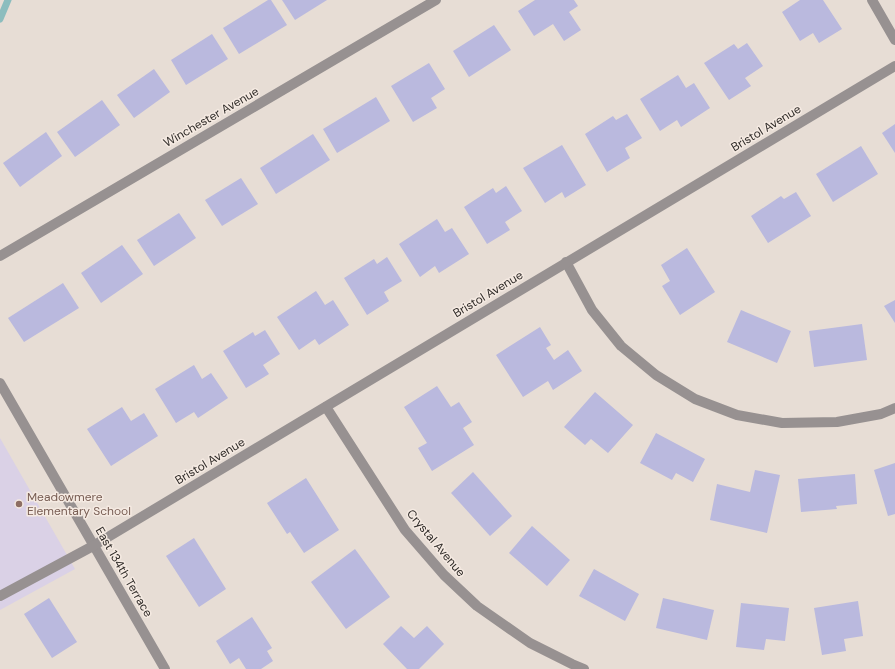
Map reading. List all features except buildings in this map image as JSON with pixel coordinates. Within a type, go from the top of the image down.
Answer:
[{"type":"street","name":"Winchester Avenue","points":[[0,256],[436,0]]},
{"type":"street","points":[[872,0],[895,40]]},
{"type":"street","name":"Bristol Avenue","points":[[0,596],[94,546],[895,66]]},
{"type":"street","points":[[566,262],[592,310],[621,346],[656,375],[695,399],[737,414],[782,423],[837,422],[881,414],[895,408]]},
{"type":"street","name":"East 134th Terrace","points":[[0,383],[165,669]]},
{"type":"street","name":"Crystal Avenue","points":[[326,407],[405,530],[444,575],[477,606],[530,643],[584,669]]},
{"type":"shaded area","name":"Meadowmere Elementary School","points":[[0,438],[75,569],[0,610]]},
{"type":"waterway","points":[[0,19],[8,0]]},
{"type":"place","name":"Meadowmere Elementary School","points":[[19,504]]}]
